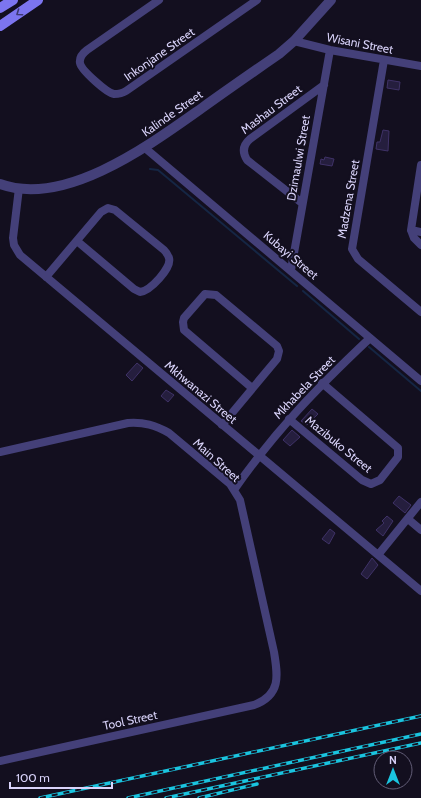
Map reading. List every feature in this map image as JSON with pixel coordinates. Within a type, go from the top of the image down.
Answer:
[{"type":"main road","points":[[0,8],[13,0]]},
{"type":"main road","points":[[0,26],[38,0]]},
{"type":"street","name":"Inkonjane Street","points":[[159,0],[87,50],[80,60],[84,70],[109,92],[122,93],[256,0]]},
{"type":"street","name":"Kalinde Street","points":[[0,184],[19,188],[38,189],[71,182],[121,161],[145,148],[294,41],[331,0]]},
{"type":"street","name":"Wisani Street","points":[[294,41],[330,50],[421,66]]},
{"type":"street","name":"Dzimaulwi Street","points":[[291,270],[330,50]]},
{"type":"street","name":"Madzena Street","points":[[384,60],[352,249],[358,259],[421,312]]},
{"type":"street","name":"Mashau Street","points":[[302,203],[248,160],[244,152],[244,146],[250,139],[324,85]]},
{"type":"street","name":"Kubayi Street","points":[[145,148],[421,381]]},
{"type":"street","points":[[421,166],[411,230],[414,238],[421,244]]},
{"type":"street","name":"Mkhwanazi Street","points":[[19,188],[13,233],[14,245],[20,255],[421,591]]},
{"type":"street","points":[[46,277],[101,212],[108,208],[112,208],[164,250],[169,258],[169,262],[166,270],[150,288],[140,292],[134,289],[77,241]]},
{"type":"street","points":[[411,230],[421,232]]},
{"type":"street","points":[[222,425],[277,359],[280,353],[279,348],[216,295],[206,294],[184,318],[184,330],[252,388]]},
{"type":"street","name":"Mkhabela Street","points":[[234,490],[258,455],[289,419],[322,383],[370,338]]},
{"type":"street","name":"Mazibuko Street","points":[[289,419],[362,480],[371,484],[380,480],[396,460],[399,454],[398,448],[322,383]]},
{"type":"street","name":"Main Street","points":[[0,452],[128,423],[148,424],[159,427],[169,433],[219,475],[234,490],[242,508],[277,666],[276,685],[272,693],[265,700]]},
{"type":"street","points":[[378,555],[421,502]]},
{"type":"street","points":[[408,519],[421,530]]},
{"type":"street","name":"Tool Street","points":[[0,761],[247,707],[265,700]]},
{"type":"building","points":[[388,80],[400,82],[399,90],[387,88]]},
{"type":"building","points":[[383,130],[389,131],[388,151],[376,149],[377,142],[380,142]]},
{"type":"building","points":[[325,157],[334,159],[332,166],[320,164],[321,159],[324,160]]},
{"type":"building","points":[[137,363],[143,368],[132,381],[126,375]]},
{"type":"building","points":[[166,390],[174,395],[168,402],[161,396]]},
{"type":"building","points":[[312,409],[318,414],[307,425],[301,421]]},
{"type":"building","points":[[292,430],[300,437],[290,446],[283,440]]},
{"type":"building","points":[[399,496],[411,505],[405,513],[393,503]]},
{"type":"building","points":[[387,516],[393,521],[383,536],[376,530],[384,523],[382,521]]},
{"type":"building","points":[[330,529],[335,533],[329,544],[322,539]]},
{"type":"building","points":[[372,558],[378,565],[367,579],[361,574]]},
{"type":"waterway","points":[[150,169],[158,170],[297,286]]},
{"type":"waterway","points":[[303,291],[359,339]]},
{"type":"waterway","points":[[369,347],[421,391]]},
{"type":"railway","points":[[40,798],[421,716]]},
{"type":"railway","points":[[128,798],[421,734]]},
{"type":"railway","points":[[166,798],[421,743]]},
{"type":"railway","points":[[199,798],[257,784]]}]
